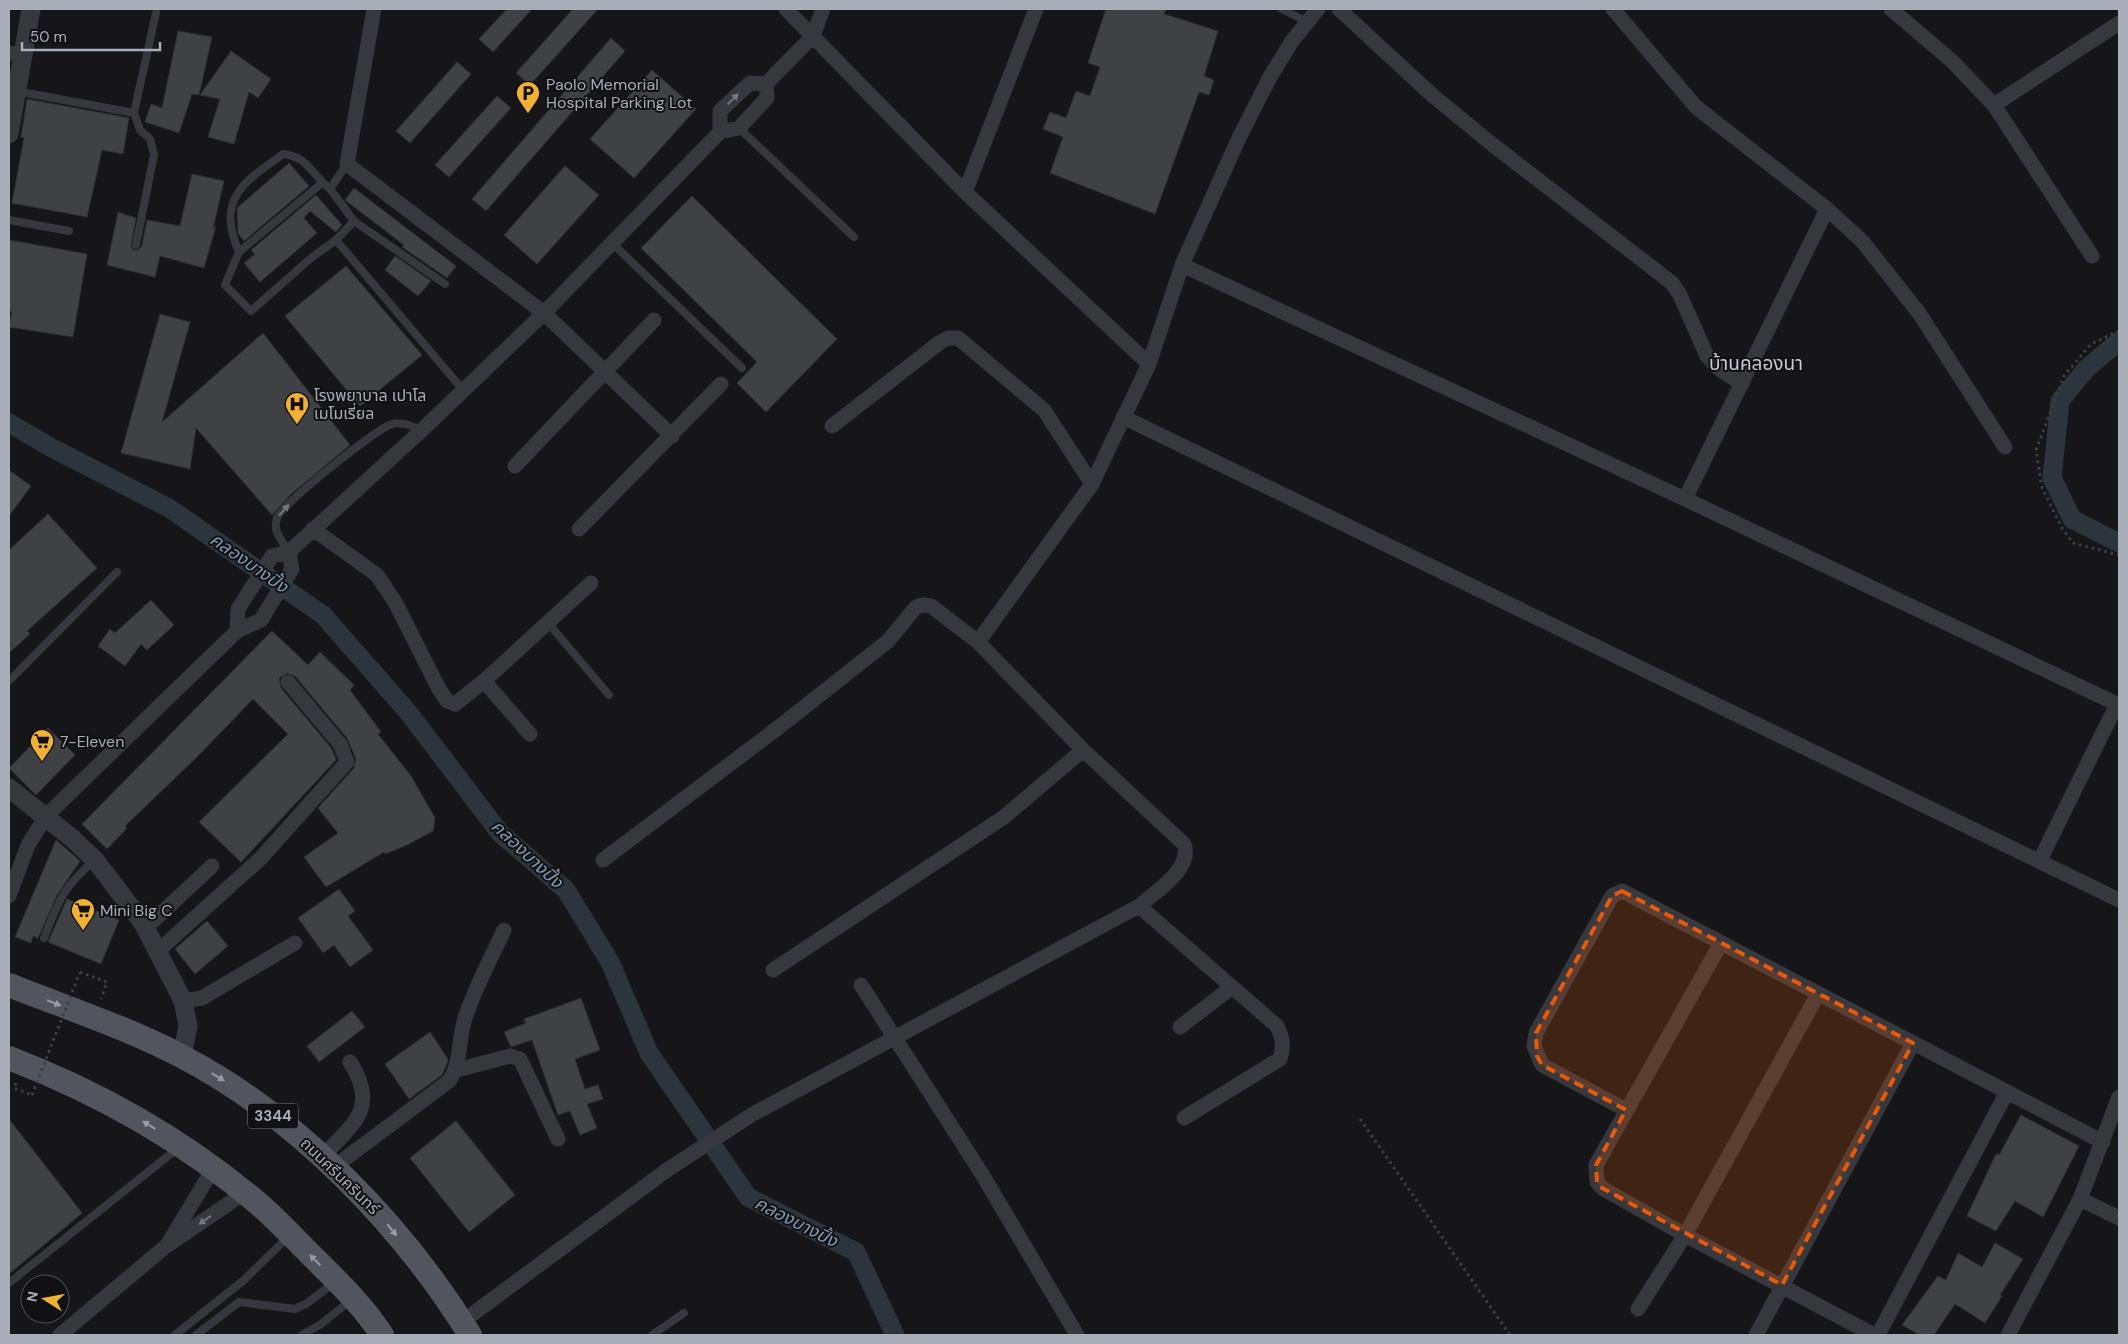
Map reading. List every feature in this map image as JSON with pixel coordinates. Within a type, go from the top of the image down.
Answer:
[{"type":"main road","name":"ถนนศรีนครินทร์","points":[[9,985],[182,1056],[221,1079],[271,1114],[329,1162],[381,1217],[466,1329]]},
{"type":"main road","points":[[9,1058],[97,1096],[146,1123],[213,1169],[261,1205],[354,1298],[382,1335]]},
{"type":"street","points":[[9,134],[16,91],[16,54],[31,9]]},
{"type":"street","points":[[374,9],[347,164],[544,313],[672,436]]},
{"type":"street","points":[[786,9],[965,192],[1149,364]]},
{"type":"street","points":[[237,630],[238,609],[272,556],[289,552],[422,430],[544,313],[720,132],[739,128],[767,98],[766,84],[813,36],[823,9]]},
{"type":"street","points":[[965,192],[1036,9]]},
{"type":"street","points":[[978,642],[1092,484],[1149,364],[1182,265],[1270,78],[1292,41],[1318,9]]},
{"type":"street","points":[[1339,9],[1432,95],[1672,283],[1680,295],[1707,356],[1718,368],[1742,384]]},
{"type":"street","points":[[1612,9],[1696,107],[1827,209],[1862,242],[1920,313],[2005,447]]},
{"type":"street","points":[[1891,9],[1952,61],[1994,105],[2092,256]]},
{"type":"street","points":[[1994,105],[2119,23]]},
{"type":"street","points":[[720,132],[720,111],[750,83],[766,84]]},
{"type":"street","points":[[1685,499],[1827,209]]},
{"type":"street","points":[[1182,265],[1685,499],[2118,705],[2040,860]]},
{"type":"street","points":[[515,466],[654,320]]},
{"type":"street","points":[[832,426],[939,342],[948,338],[958,338],[1044,410],[1092,484]]},
{"type":"street","points":[[579,529],[721,384]]},
{"type":"street","points":[[1123,417],[2040,860],[2119,900]]},
{"type":"street","points":[[313,529],[377,575],[395,602],[447,701],[455,704],[484,681],[591,583]]},
{"type":"street","points":[[9,896],[28,845],[46,816],[237,630],[260,620],[292,570],[289,552]]},
{"type":"street","points":[[466,1329],[667,1170],[753,1114],[1139,906],[1177,871],[1185,860],[1187,852],[1184,844],[1083,750],[978,642],[931,606],[923,605],[916,607],[888,641],[779,728],[603,860]]},
{"type":"street","points":[[484,681],[530,734]]},
{"type":"street","points":[[158,951],[261,858],[347,762],[340,744],[288,682]]},
{"type":"street","points":[[773,970],[1004,817],[1083,750]]},
{"type":"street","points":[[9,788],[46,816],[95,860],[143,923],[183,1001],[188,1026],[182,1056]]},
{"type":"street","points":[[143,923],[153,920],[212,866]]},
{"type":"street","points":[[1626,1110],[1542,1065],[1534,1046],[1536,1033],[1612,896],[1622,891],[1628,892],[1721,943],[2103,1142]]},
{"type":"street","points":[[1139,906],[1277,1026],[1282,1037],[1284,1048],[1280,1059],[1184,1118]]},
{"type":"street","points":[[329,1162],[429,1098],[450,1081],[457,1070],[461,1030],[467,1012],[504,930]]},
{"type":"street","points":[[183,1001],[202,998],[295,943]]},
{"type":"street","points":[[1721,943],[1596,1165],[1597,1182],[1685,1235],[1874,1335]]},
{"type":"street","points":[[861,985],[982,1174],[1077,1335]]},
{"type":"street","points":[[1180,1027],[1232,987]]},
{"type":"street","points":[[1638,1309],[1685,1235],[1818,994]]},
{"type":"street","points":[[1756,1335],[1913,1043]]},
{"type":"street","points":[[457,1070],[510,1056],[520,1059],[558,1139]]},
{"type":"street","points":[[329,1162],[356,1121],[362,1104],[364,1092],[361,1080],[350,1062]]},
{"type":"street","points":[[1878,1335],[2007,1092]]},
{"type":"street","points":[[2008,1335],[2080,1199],[2119,1096]]},
{"type":"street","points":[[166,1248],[213,1169]]},
{"type":"street","points":[[60,1335],[166,1248],[244,1193]]},
{"type":"street","points":[[2080,1199],[2119,1218]]},
{"type":"lane","points":[[1282,9],[1308,22]]},
{"type":"lane","points":[[136,245],[154,155],[150,138],[140,130],[134,113],[156,13]]},
{"type":"lane","points":[[16,91],[134,113]]},
{"type":"lane","points":[[739,128],[854,237]]},
{"type":"lane","points":[[239,252],[230,233],[229,215],[232,201],[258,173],[283,154],[296,155],[330,189],[354,221],[445,284]]},
{"type":"lane","points":[[330,189],[347,164]]},
{"type":"lane","points":[[322,183],[239,252],[225,285],[251,311],[312,258],[336,240],[354,221]]},
{"type":"lane","points":[[9,220],[69,231]]},
{"type":"lane","points":[[336,240],[463,390]]},
{"type":"lane","points":[[612,243],[742,368]]},
{"type":"lane","points":[[289,552],[275,528],[277,517],[285,507],[343,458],[385,428],[402,423],[422,430]]},
{"type":"lane","points":[[9,681],[116,572]]},
{"type":"lane","points":[[548,623],[609,695]]},
{"type":"lane","points":[[44,938],[62,894],[75,876],[95,860]]},
{"type":"lane","points":[[9,1283],[182,1146]]},
{"type":"lane","points":[[175,1335],[244,1280],[290,1235]]},
{"type":"lane","points":[[196,1335],[239,1302],[295,1309],[306,1304],[336,1281]]},
{"type":"lane","points":[[302,1335],[321,1324],[354,1298]]},
{"type":"lane","points":[[652,1335],[684,1314]]},
{"type":"path","points":[[2119,331],[2091,344],[2064,376],[2036,450],[2042,488],[2062,528],[2073,542],[2119,555]]},
{"type":"path","points":[[32,1095],[80,972],[107,982],[93,1018]]},
{"type":"path","points":[[1360,1118],[1510,1335]]},
{"type":"highlighted area","points":[[1622,891],[1913,1043],[1782,1285],[1602,1188],[1597,1182],[1596,1165],[1626,1110],[1542,1065],[1537,1056],[1536,1033],[1612,896]]},
{"type":"building","points":[[507,9],[532,9],[493,52],[479,39]]},
{"type":"building","points":[[573,9],[598,9],[530,85],[516,73]]},
{"type":"building","points":[[1106,9],[1166,9],[1164,14],[1218,31],[1204,76],[1214,80],[1209,95],[1199,92],[1155,214],[1050,173],[1063,137],[1043,129],[1050,112],[1066,118],[1076,91],[1090,96],[1100,67],[1088,63]]},
{"type":"building","points":[[178,31],[212,37],[199,95],[192,94],[179,133],[145,122],[151,104],[162,108]]},
{"type":"building","points":[[611,38],[625,51],[486,211],[472,199]]},
{"type":"building","points":[[231,51],[271,79],[258,98],[249,92],[234,144],[208,137],[220,99],[200,95]]},
{"type":"building","points":[[457,62],[471,74],[410,143],[396,131]]},
{"type":"building","points":[[652,70],[696,109],[634,178],[590,139]]},
{"type":"building","points":[[497,96],[511,108],[449,177],[435,165]]},
{"type":"building","points":[[27,99],[129,118],[123,154],[102,150],[87,217],[12,203],[24,138],[21,137]]},
{"type":"building","points":[[289,163],[309,186],[244,241],[238,233],[237,208]]},
{"type":"building","points":[[565,166],[599,195],[537,264],[504,235]]},
{"type":"building","points":[[192,174],[224,181],[213,229],[216,226],[204,268],[160,256],[155,277],[107,265],[118,212],[136,218],[131,246],[133,250],[138,250],[142,246],[147,220],[180,226]]},
{"type":"building","points":[[354,188],[456,266],[447,278],[402,247],[404,245],[345,200]]},
{"type":"building","points":[[316,195],[342,225],[336,232],[310,211],[304,218],[317,233],[260,282],[244,263],[255,254],[251,250]]},
{"type":"building","points":[[692,196],[837,339],[766,412],[737,383],[757,362],[641,248]]},
{"type":"building","points":[[9,240],[87,254],[73,337],[9,327],[12,312],[9,311]]},
{"type":"building","points":[[395,256],[431,281],[418,296],[385,270]]},
{"type":"building","points":[[346,266],[422,355],[360,406],[285,316]]},
{"type":"building","points":[[160,314],[190,322],[162,422],[263,333],[350,445],[291,494],[272,515],[196,428],[190,469],[121,453]]},
{"type":"building","points":[[9,470],[31,486],[9,516]]},
{"type":"building","points":[[48,514],[97,568],[27,631],[30,634],[9,653],[9,550]]},
{"type":"building","points":[[151,600],[174,625],[147,650],[141,644],[125,666],[98,646],[110,629],[115,633]]},
{"type":"building","points":[[272,631],[308,665],[320,652],[354,685],[350,690],[381,732],[378,734],[411,776],[435,818],[433,831],[407,845],[385,854],[384,852],[326,887],[304,857],[338,833],[318,808],[354,768],[356,759],[347,738],[295,676],[287,673],[279,678],[281,688],[332,749],[336,760],[241,862],[199,822],[288,734],[253,699],[197,757],[125,826],[127,828],[107,849],[82,824]]},
{"type":"building","name":"7-Eleven","points":[[48,728],[75,755],[36,795],[9,768]]},
{"type":"building","points":[[56,840],[80,861],[57,895],[38,938],[33,936],[31,943],[15,937]]},
{"type":"building","points":[[339,889],[355,911],[348,916],[373,950],[350,967],[334,945],[323,953],[298,918]]},
{"type":"building","name":"Mini Big C","points":[[67,899],[119,920],[101,964],[48,942]]},
{"type":"building","points":[[207,921],[228,946],[195,974],[175,949]]},
{"type":"building","points":[[581,998],[600,1050],[575,1059],[585,1089],[598,1085],[603,1099],[587,1104],[597,1128],[580,1135],[570,1111],[558,1115],[532,1040],[511,1047],[504,1032],[526,1023],[524,1019]]},
{"type":"building","points":[[352,1011],[365,1027],[319,1062],[307,1046]]},
{"type":"building","points":[[430,1032],[448,1059],[447,1063],[442,1075],[409,1099],[385,1064]]},
{"type":"building","points":[[2021,1115],[2079,1146],[2043,1217],[2015,1201],[1996,1231],[1967,1216],[1996,1154],[1999,1155]]},
{"type":"building","points":[[9,1119],[82,1213],[9,1274]]},
{"type":"building","points":[[456,1121],[515,1195],[469,1232],[410,1158]]},
{"type":"building","points":[[1995,1243],[2023,1259],[1985,1323],[1955,1304],[1934,1335],[1920,1335],[1902,1325],[1938,1276],[1946,1280],[1958,1253],[1982,1267]]},
{"type":"waterway","points":[[2119,341],[2086,369],[2060,401],[2052,478],[2072,519],[2119,543]]},
{"type":"waterway","name":"คลองบางปิ้ง","points":[[9,423],[52,448],[169,508],[323,615],[408,712],[500,833],[566,890],[610,962],[649,1053],[748,1197],[856,1252],[895,1335]]},
{"type":"place","name":"Paolo Memorial Hospital Parking Lot","points":[[528,114]]},
{"type":"place","name":"โรงพยาบาล เปาโล เมโมเรี่ยล","points":[[297,425]]},
{"type":"place","name":"7-Eleven","points":[[42,762]]},
{"type":"place","name":"Mini Big C","points":[[83,931]]},
{"type":"district","name":"บ้านคลองนา","points":[[1756,363]]}]
